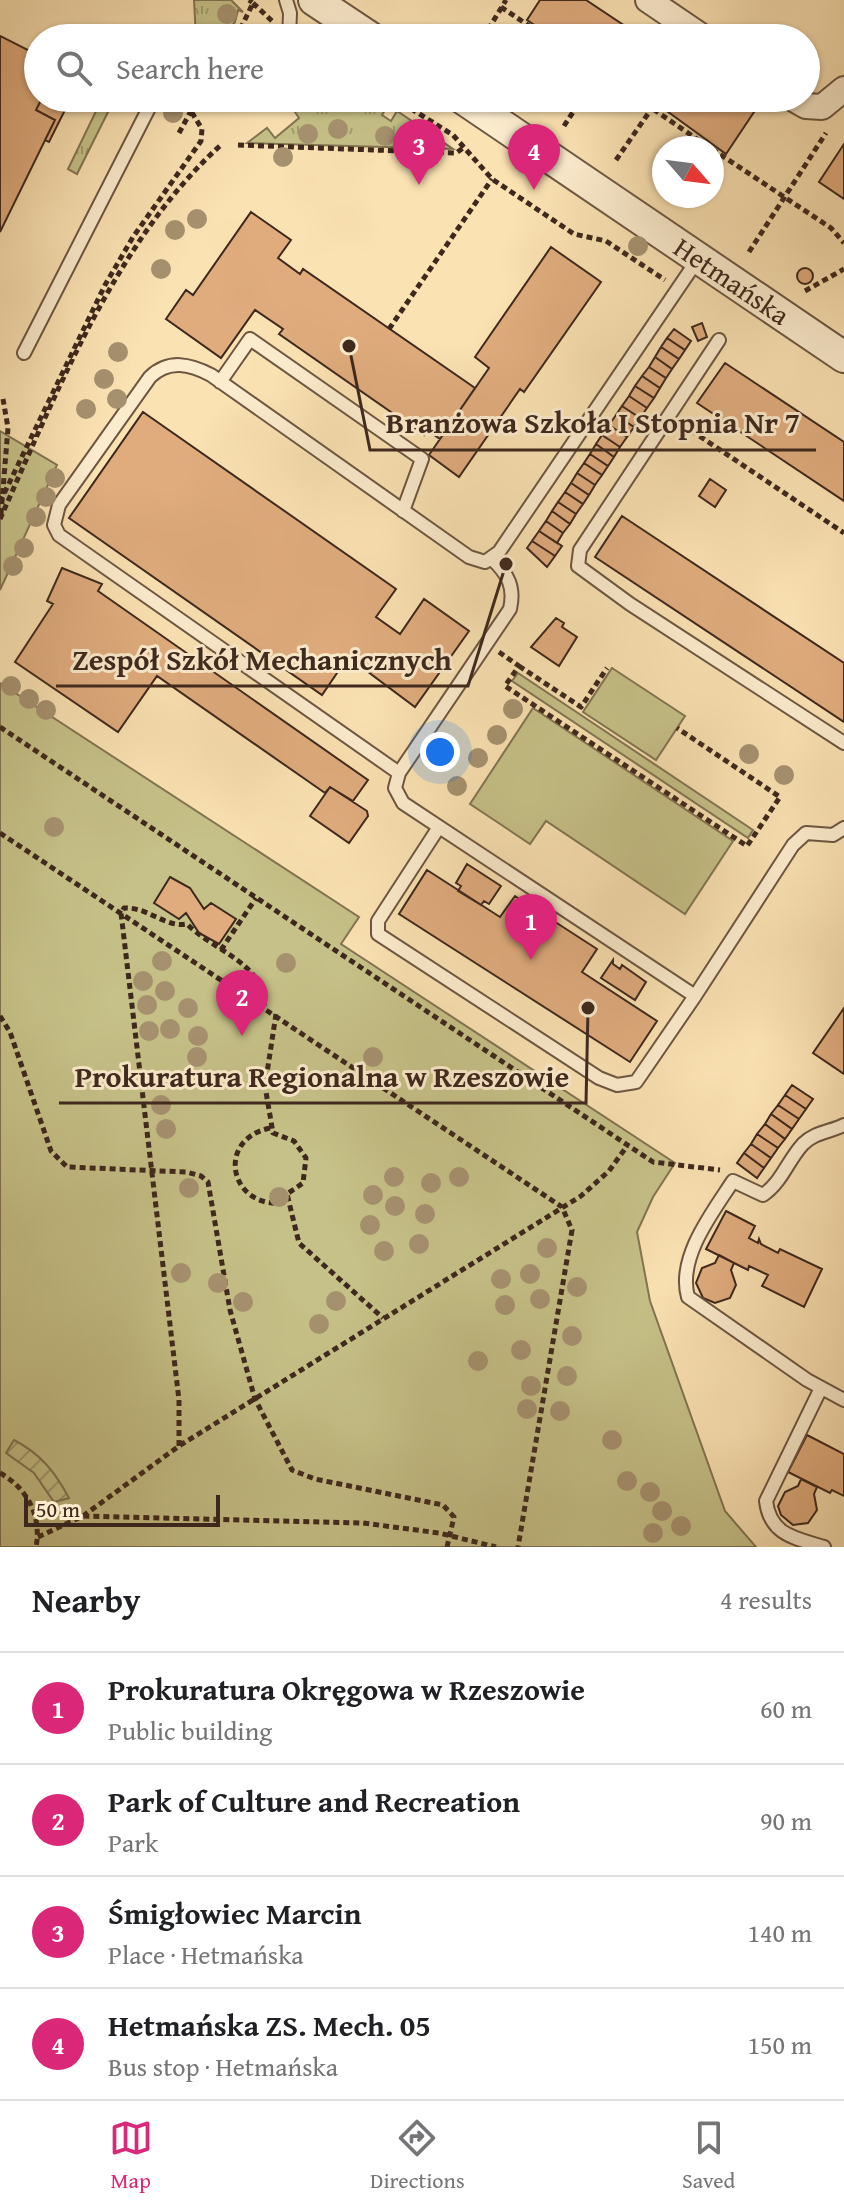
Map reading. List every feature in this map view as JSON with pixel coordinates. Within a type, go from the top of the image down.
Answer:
[{"type":"street","points":[[314,0],[347,17]]},
{"type":"street","points":[[648,0],[683,24]]},
{"type":"street","points":[[820,107],[844,89]]},
{"type":"street","name":"Hetmańska","points":[[483,112],[844,357]]},
{"type":"lane","points":[[286,0],[290,24]]},
{"type":"lane","points":[[24,353],[147,112]]},
{"type":"lane","points":[[399,773],[56,532],[54,519],[59,505],[157,370],[186,365],[220,382],[477,561],[492,559],[698,259]]},
{"type":"lane","points":[[220,382],[250,339],[422,459],[403,511]]},
{"type":"lane","points":[[719,340],[580,550],[578,566],[630,604],[844,743]]},
{"type":"lane","points":[[492,559],[509,579],[512,594],[510,609],[399,773],[395,784],[397,797],[695,996]]},
{"type":"lane","points":[[439,827],[378,921],[378,934],[599,1078],[617,1085],[636,1082],[793,845],[806,833],[833,835],[844,828]]},
{"type":"lane","points":[[844,1125],[818,1133],[803,1143],[772,1188],[763,1195],[733,1181],[687,1265],[684,1283],[688,1297],[821,1388],[844,1400]]},
{"type":"lane","points":[[821,1388],[766,1501],[768,1516],[776,1530],[824,1547]]},
{"type":"path","points":[[491,24],[506,0]]},
{"type":"path","points":[[242,24],[251,1],[274,24]]},
{"type":"path","points":[[501,7],[526,24]]},
{"type":"path","points":[[179,133],[190,112]]},
{"type":"path","points":[[1,500],[105,285],[141,226],[201,141],[202,129],[192,112]]},
{"type":"path","points":[[416,112],[453,135],[492,179],[574,234],[606,241],[678,288]]},
{"type":"path","points":[[564,126],[573,112]]},
{"type":"path","points":[[616,160],[649,112]]},
{"type":"path","points":[[658,112],[692,136]]},
{"type":"path","points":[[749,252],[826,133]]},
{"type":"path","points":[[1,517],[77,355],[137,244],[161,212],[222,144]]},
{"type":"path","points":[[238,145],[456,153],[463,148]]},
{"type":"path","points":[[724,158],[831,228],[844,243]]},
{"type":"path","points":[[389,329],[492,179]]},
{"type":"path","points":[[805,291],[844,269]]},
{"type":"path","points":[[1,517],[8,428],[3,399]]},
{"type":"path","points":[[669,415],[844,533]]},
{"type":"path","points":[[486,644],[581,707],[590,698],[607,668]]},
{"type":"path","points":[[519,666],[505,686],[747,846],[780,797],[677,728]]},
{"type":"path","points":[[0,727],[627,1146],[661,1165],[716,1168],[733,1181]]},
{"type":"path","points":[[0,833],[562,1207],[572,1230],[518,1547]]},
{"type":"path","points":[[221,950],[256,898]]},
{"type":"path","points":[[179,1446],[179,1400],[121,913],[124,908],[139,908],[175,926],[187,924],[254,975],[264,1006]]},
{"type":"path","points":[[276,1014],[265,1086],[270,1128],[273,1133],[294,1141],[306,1158],[303,1183],[287,1194],[299,1243],[383,1318]]},
{"type":"path","points":[[0,1016],[10,1032],[58,1162],[67,1167],[186,1172],[201,1176],[208,1182],[230,1310],[255,1399],[292,1470],[315,1479],[443,1505],[454,1517],[447,1547]]},
{"type":"path","points":[[270,1128],[257,1130],[242,1144],[237,1153],[236,1173],[239,1183],[254,1199],[271,1205],[288,1202]]},
{"type":"path","points":[[38,1537],[83,1516],[179,1446],[581,1196],[609,1171],[627,1146]]},
{"type":"path","points":[[0,1473],[25,1494],[37,1522],[36,1547]]},
{"type":"path","points":[[83,1516],[363,1523],[450,1535],[496,1547]]},
{"type":"green space","points":[[194,0],[231,0],[243,12],[238,10],[233,24],[195,24]]},
{"type":"green space","points":[[96,112],[108,112],[77,174],[68,169]]},
{"type":"green space","points":[[295,112],[384,112],[382,115],[391,121],[398,112],[453,149],[247,143],[267,128],[275,138],[299,118]]},
{"type":"green space","points":[[0,431],[57,465],[0,590]]},
{"type":"green space","points":[[612,668],[685,716],[656,760],[583,712]]},
{"type":"green space","points":[[518,673],[753,830],[748,838],[512,681]]},
{"type":"green space","points":[[0,683],[359,917],[341,944],[675,1163],[653,1197],[637,1232],[650,1301],[725,1511],[756,1547],[0,1547]]},
{"type":"green space","points":[[533,708],[733,841],[685,914],[546,821],[530,844],[470,804]]},
{"type":"green space","points":[[14,1440],[46,1464],[69,1498],[54,1502],[34,1473],[6,1453]]},
{"type":"building","points":[[540,0],[586,0],[622,24],[533,24],[527,20]]},
{"type":"building","points":[[0,36],[24,48],[24,112],[40,112],[55,120],[0,232]]},
{"type":"building","points":[[40,112],[64,112],[49,142],[45,140],[55,120]]},
{"type":"building","points":[[668,112],[754,112],[726,154],[724,136],[701,136]]},
{"type":"building","points":[[844,144],[844,199],[819,182]]},
{"type":"building","points":[[251,212],[291,240],[278,258],[300,274],[303,269],[475,388],[440,439],[427,430],[424,435],[279,334],[283,329],[255,310],[221,358],[166,319],[186,290],[193,295]]},
{"type":"building","points":[[551,247],[601,282],[524,392],[520,389],[459,477],[429,455],[489,368],[475,357]]},
{"type":"building","points":[[802,268],[808,268],[813,276],[811,282],[802,284],[797,279],[797,273]]},
{"type":"building","points":[[702,323],[707,337],[698,341],[692,327]]},
{"type":"building","points":[[674,329],[691,341],[685,350],[667,338]]},
{"type":"building","points":[[667,338],[685,350],[679,359],[661,347]]},
{"type":"building","points":[[661,347],[679,359],[672,369],[655,357]]},
{"type":"building","points":[[655,357],[672,369],[666,378],[649,367]]},
{"type":"building","points":[[725,363],[844,442],[844,501],[697,403]]},
{"type":"building","points":[[649,367],[666,378],[660,388],[642,376]]},
{"type":"building","points":[[642,376],[660,388],[654,398],[635,386]]},
{"type":"building","points":[[635,386],[654,398],[647,408],[629,396]]},
{"type":"building","points":[[629,396],[647,408],[640,418],[622,406]]},
{"type":"building","points":[[622,406],[640,418],[634,427],[616,415]]},
{"type":"building","points":[[143,412],[396,589],[376,617],[400,634],[424,599],[469,631],[415,707],[348,657],[322,695],[69,518]]},
{"type":"building","points":[[616,415],[634,427],[627,437],[609,425]]},
{"type":"building","points":[[609,425],[627,437],[620,447],[602,435]]},
{"type":"building","points":[[602,435],[620,447],[614,457],[596,444]]},
{"type":"building","points":[[596,444],[614,457],[608,466],[590,454]]},
{"type":"building","points":[[590,454],[608,466],[602,475],[584,463]]},
{"type":"building","points":[[584,463],[602,475],[595,485],[577,473]]},
{"type":"building","points":[[577,473],[595,485],[589,495],[571,483]]},
{"type":"building","points":[[710,479],[726,490],[715,507],[699,496]]},
{"type":"building","points":[[571,483],[589,495],[583,504],[565,492]]},
{"type":"building","points":[[565,492],[583,504],[576,514],[558,502]]},
{"type":"building","points":[[558,502],[576,514],[570,524],[552,511]]},
{"type":"building","points":[[552,511],[570,524],[563,533],[546,521]]},
{"type":"building","points":[[622,516],[844,663],[844,722],[595,557]]},
{"type":"building","points":[[546,521],[563,533],[557,543],[539,531]]},
{"type":"building","points":[[539,531],[562,546],[555,556],[532,541]]},
{"type":"building","points":[[532,541],[555,556],[547,567],[527,548]]},
{"type":"building","points":[[62,568],[102,584],[98,591],[368,780],[353,801],[330,787],[325,793],[157,676],[118,732],[15,662],[53,604],[47,601]]},
{"type":"building","points":[[556,618],[564,623],[562,627],[577,637],[559,666],[531,647]]},
{"type":"building","points":[[330,787],[367,811],[368,816],[349,843],[310,816]]},
{"type":"building","points":[[467,864],[501,886],[489,904],[484,901],[481,905],[458,891],[461,886],[456,883]]},
{"type":"building","points":[[427,870],[500,917],[515,896],[597,949],[582,972],[657,1021],[630,1062],[399,914]]},
{"type":"building","points":[[170,877],[190,888],[204,909],[211,903],[236,919],[219,944],[199,933],[186,913],[179,919],[154,903]]},
{"type":"building","points":[[613,960],[613,964],[620,969],[622,965],[646,982],[635,1000],[601,978]]},
{"type":"building","points":[[844,1008],[844,1074],[813,1053]]},
{"type":"building","points":[[792,1085],[813,1099],[806,1109],[785,1095]]},
{"type":"building","points":[[785,1095],[806,1109],[799,1119],[778,1105]]},
{"type":"building","points":[[778,1105],[799,1119],[792,1129],[771,1114]]},
{"type":"building","points":[[771,1114],[792,1129],[785,1139],[765,1124]]},
{"type":"building","points":[[765,1124],[785,1139],[778,1148],[757,1134]]},
{"type":"building","points":[[757,1134],[778,1148],[771,1158],[751,1144]]},
{"type":"building","points":[[751,1144],[771,1158],[764,1168],[744,1153]]},
{"type":"building","points":[[744,1153],[764,1168],[757,1178],[737,1163]]},
{"type":"building","points":[[726,1211],[755,1226],[749,1238],[758,1243],[759,1239],[761,1244],[778,1253],[780,1249],[822,1269],[804,1307],[762,1286],[768,1275],[749,1266],[748,1270],[706,1249]]},
{"type":"building","points":[[719,1255],[734,1263],[731,1270],[736,1285],[730,1298],[715,1303],[703,1298],[696,1283],[702,1268],[715,1263]]},
{"type":"building","points":[[807,1435],[844,1454],[844,1496],[832,1490],[830,1493],[788,1472]]},
{"type":"building","points":[[801,1479],[817,1487],[814,1494],[817,1510],[808,1523],[793,1525],[781,1515],[778,1506],[785,1492],[798,1486]]},
{"type":"place","name":"Śmigłowiec Marcin","points":[[419,185]]},
{"type":"place","name":"Hetmańska ZS. Mech. 05","points":[[534,190]]},
{"type":"place","name":"Branżowa Szkoła I Stopnia Nr 7","points":[[349,346]]},
{"type":"place","name":"Zespół Szkół Mechanicznych","points":[[506,564]]},
{"type":"place","name":"Prokuratura Okręgowa w Rzeszowie","points":[[531,960]]},
{"type":"place","name":"Prokuratura Regionalna w Rzeszowie","points":[[588,1008]]},
{"type":"place","name":"Park of Culture and Recreation","points":[[242,1036]]}]
